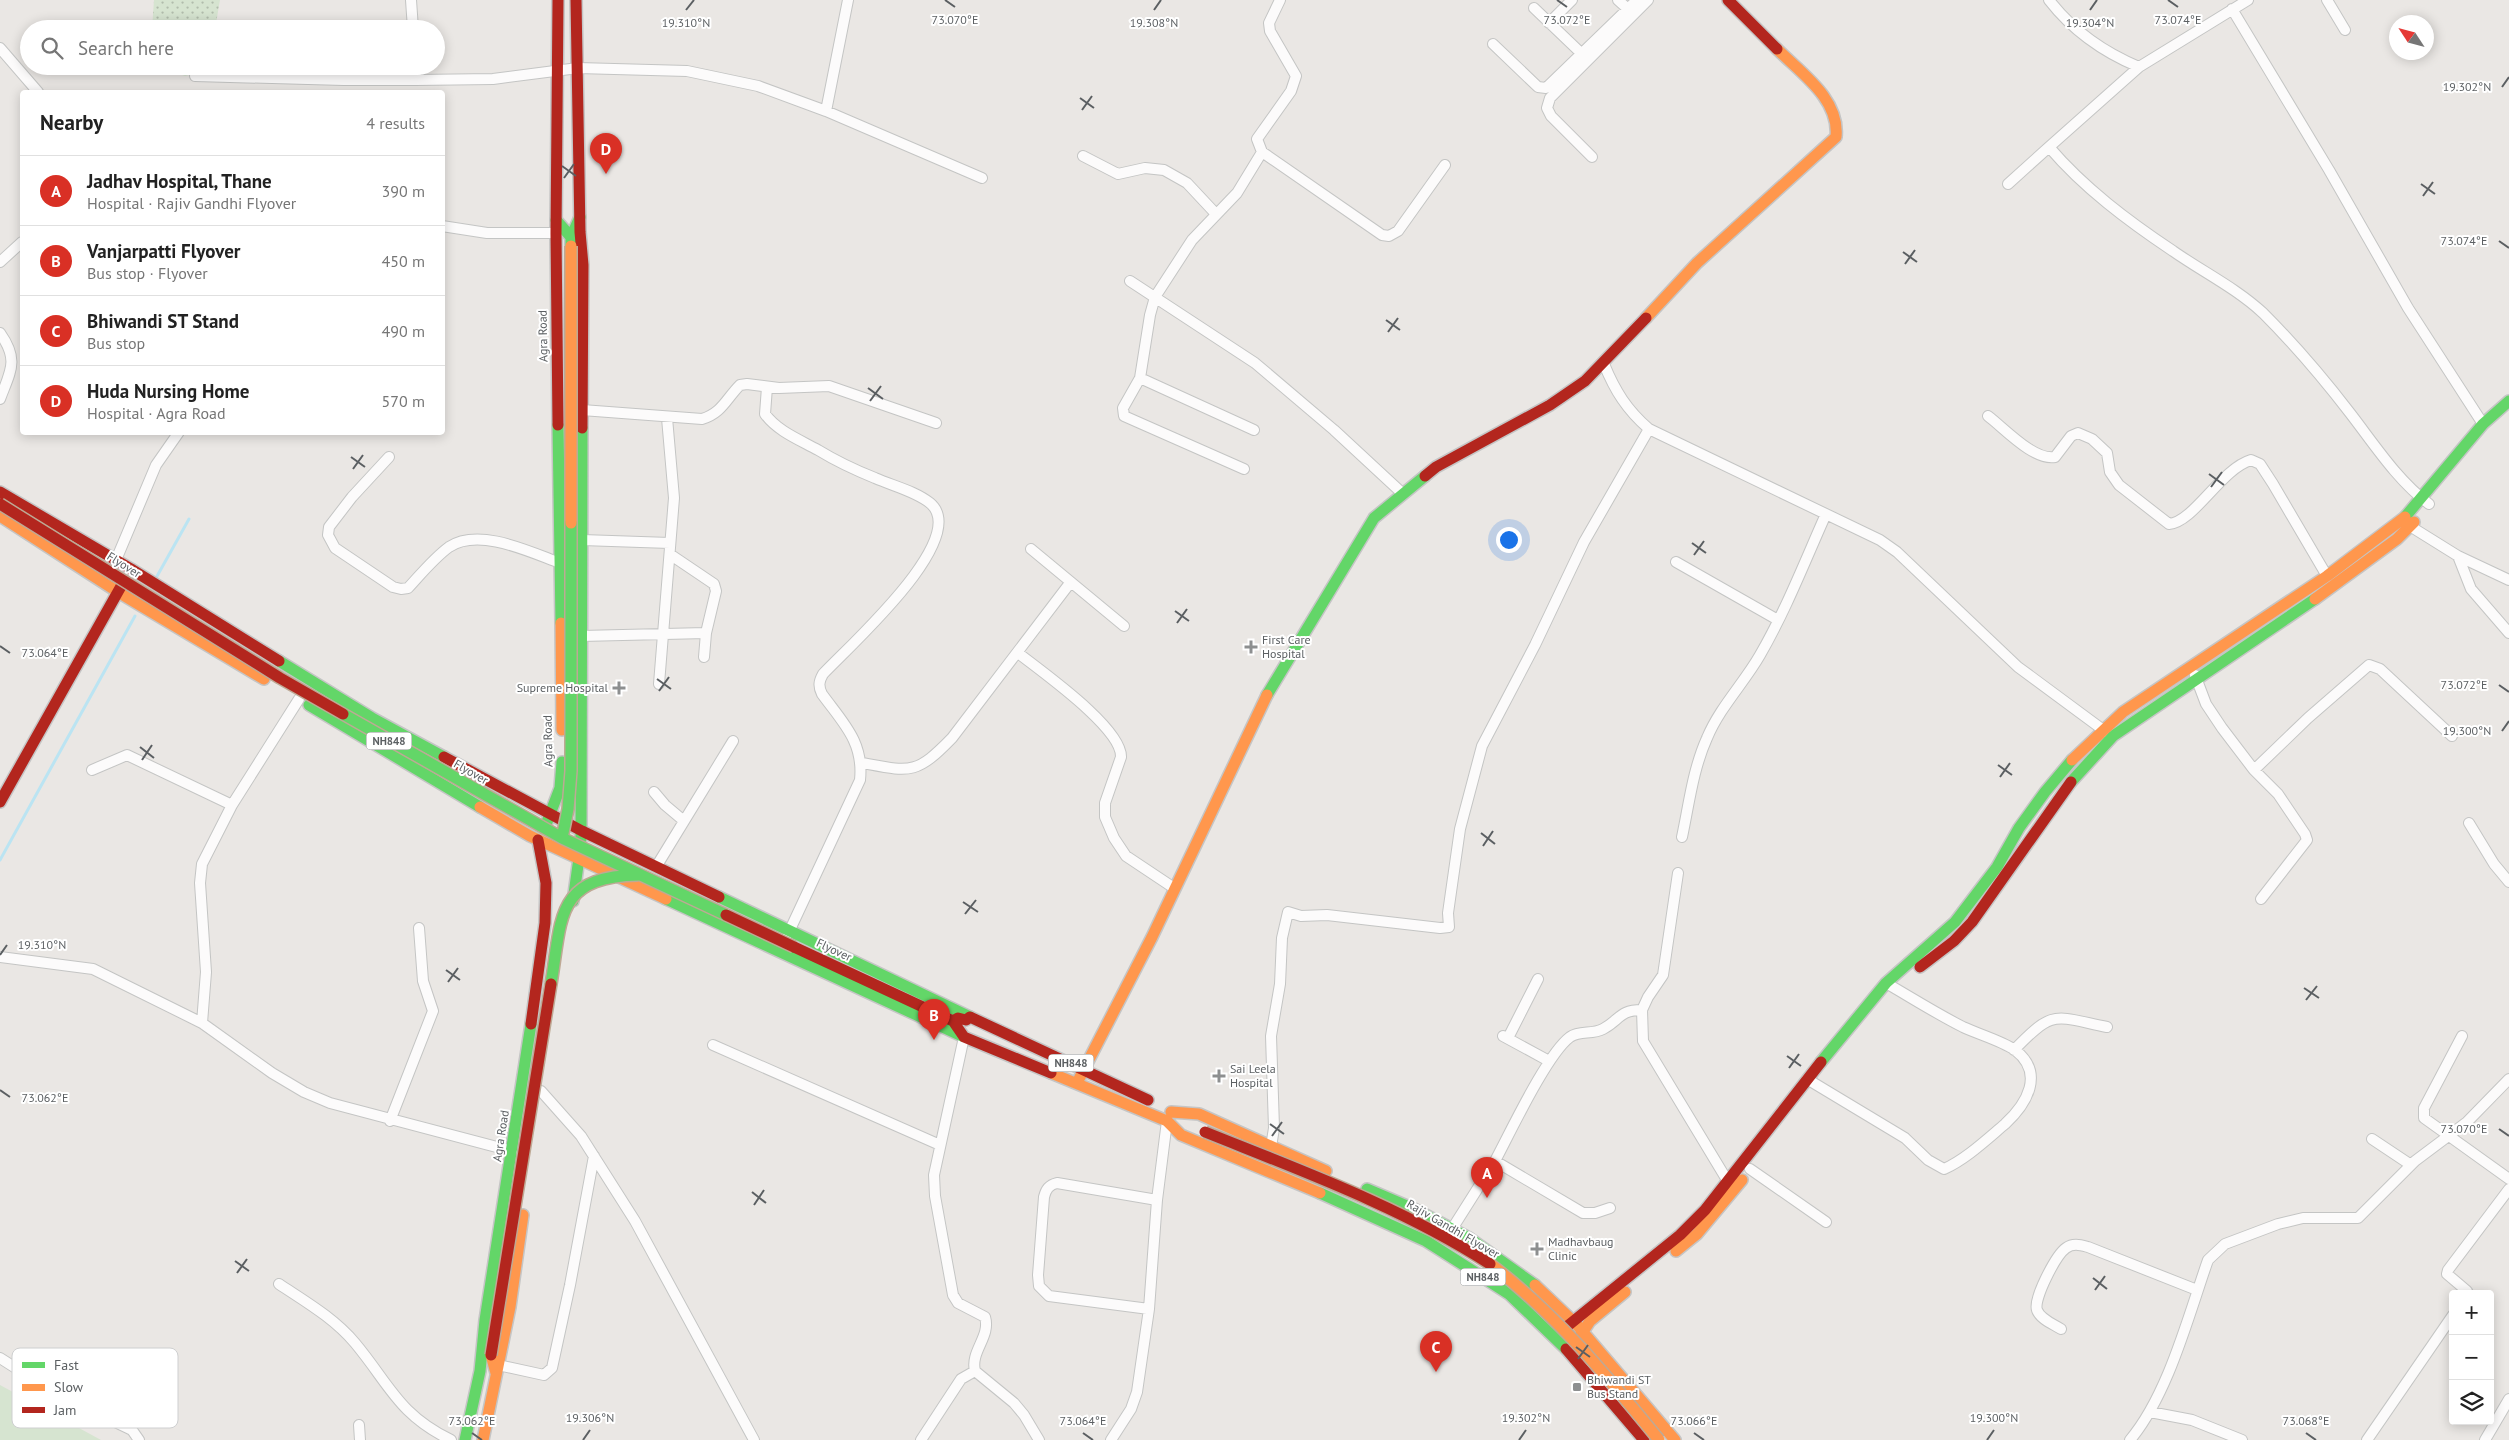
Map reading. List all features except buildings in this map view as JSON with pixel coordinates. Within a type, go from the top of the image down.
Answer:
[{"type":"main road","name":"Agra Road","points":[[465,1440],[480,1371],[485,1320],[522,1092],[545,923],[546,882],[538,840],[550,814],[562,773],[556,233],[559,71],[558,0]]},
{"type":"main road","points":[[495,1364],[510,1307],[541,1091],[582,831],[580,782],[583,265],[580,217],[576,0]]},
{"type":"main road","points":[[1077,1083],[1152,937],[1258,710],[1374,518],[1402,493],[1436,467],[1550,405],[1585,381],[1604,364],[1697,263],[1836,137],[1838,125],[1833,109],[1822,94],[1740,4],[1728,0]]},
{"type":"main road","points":[[562,838],[568,809],[571,770],[571,242],[580,217]]},
{"type":"main road","points":[[556,220],[571,242]]},
{"type":"main road","points":[[2426,501],[2484,424],[2508,407]]},
{"type":"main road","points":[[1891,986],[1954,941],[1972,922],[2057,800],[2112,738],[2150,709],[2338,584],[2406,524],[2484,437],[2508,407]]},
{"type":"main road","points":[[0,492],[131,569],[372,718],[582,831],[789,932],[970,1017]]},
{"type":"main road","name":"Flyover","points":[[0,504],[280,678],[562,838],[952,1020]]},
{"type":"main road","points":[[0,516],[118,592],[538,840],[963,1036]]},
{"type":"main road","points":[[1568,1351],[1584,1334],[1596,1315],[1696,1234],[1811,1082],[1891,986],[1955,922],[1997,867],[2045,792],[2103,729],[2123,712],[2406,524]]},
{"type":"main road","points":[[0,802],[131,569]]},
{"type":"main road","points":[[2045,792],[2057,800]]},
{"type":"main road","points":[[483,1440],[563,911],[578,890],[589,883],[602,878],[639,875]]},
{"type":"main road","points":[[963,1036],[962,1030],[954,1025],[952,1020],[958,1018],[966,1020],[970,1017]]},
{"type":"main road","name":"NH848","points":[[970,1017],[1083,1069],[1169,1116],[1181,1135],[1342,1204],[1435,1247],[1509,1294],[1568,1351],[1644,1440]]},
{"type":"main road","name":"NH848","points":[[963,1036],[1077,1083],[1169,1116],[1199,1114],[1414,1209],[1452,1229],[1532,1281],[1572,1320],[1675,1440]]},
{"type":"main road","points":[[1555,1338],[1572,1320],[1680,1235],[1750,1169],[1811,1082]]},
{"type":"main road","name":"Rajiv Gandhi Flyover","points":[[1169,1116],[1415,1221],[1487,1263],[1522,1289],[1562,1326],[1659,1440]]},
{"type":"street","points":[[411,0],[412,20]]},
{"type":"street","points":[[826,112],[848,0]]},
{"type":"street","points":[[1280,0],[1269,23],[1270,31],[1296,76],[1291,91],[1257,139],[1262,152],[1382,234],[1389,236],[1398,231],[1445,165]]},
{"type":"street","points":[[1549,23],[1572,0]]},
{"type":"street","points":[[1618,0],[1628,9]]},
{"type":"street","points":[[1493,44],[1542,88],[1546,88],[1638,0]]},
{"type":"street","points":[[1592,157],[1551,116],[1548,108],[1550,98],[1648,0]]},
{"type":"street","points":[[2049,0],[2059,13],[2092,43],[2114,56],[2139,67]]},
{"type":"street","points":[[2008,184],[2139,67],[2248,0]]},
{"type":"street","points":[[2327,0],[2345,30]]},
{"type":"street","points":[[1534,8],[1582,54]]},
{"type":"street","points":[[2232,10],[2329,170],[2408,308],[2484,424]]},
{"type":"street","points":[[0,48],[20,71]]},
{"type":"street","points":[[195,76],[416,80],[493,79],[578,68],[687,71],[758,86],[826,112],[982,178]]},
{"type":"street","points":[[23,75],[36,90]]},
{"type":"street","points":[[416,75],[416,80]]},
{"type":"street","points":[[2049,147],[2072,174],[2091,190],[2172,251],[2228,285],[2264,315],[2326,381],[2392,468],[2426,501]]},
{"type":"street","points":[[1244,469],[1124,416],[1123,408],[1140,378],[1150,315],[1155,297],[1192,240],[1236,194],[1262,152]]},
{"type":"street","points":[[1083,156],[1118,174],[1145,168],[1172,173],[1187,183],[1216,214]]},
{"type":"street","points":[[445,226],[487,233],[556,233]]},
{"type":"street","points":[[0,262],[20,244]]},
{"type":"street","points":[[1130,281],[1255,363],[1334,430],[1402,493]]},
{"type":"street","points":[[0,333],[12,353],[12,368],[0,399]]},
{"type":"street","points":[[1604,364],[1616,392],[1625,406],[1649,429],[1857,528],[1897,552],[2018,667],[2103,729],[2112,738]]},
{"type":"street","points":[[1140,378],[1254,430]]},
{"type":"street","points":[[582,410],[667,418],[702,419],[713,416],[722,409],[740,385],[747,384],[767,387],[829,386],[936,423]]},
{"type":"street","points":[[767,387],[765,414],[777,427],[840,463],[920,496],[936,509],[939,518],[938,532],[933,548],[921,568],[907,586],[823,674],[820,680],[819,687],[822,694],[859,749],[862,763],[860,780],[781,952]]},
{"type":"street","points":[[1988,416],[2031,451],[2048,458],[2055,457],[2071,436],[2078,433],[2092,439],[2107,453],[2110,472],[2119,485],[2169,524],[2182,520],[2229,472],[2241,463],[2251,460],[2260,464],[2326,576]]},
{"type":"street","points":[[659,684],[671,555],[674,478],[668,444],[667,418]]},
{"type":"street","points":[[1270,1147],[1274,1128],[1271,1036],[1280,984],[1283,931],[1288,912],[1301,916],[1327,915],[1440,928],[1449,927],[1448,913],[1460,829],[1482,746],[1495,718],[1535,646],[1584,542],[1649,429]]},
{"type":"street","points":[[116,560],[156,465],[177,435]]},
{"type":"street","points":[[389,457],[329,527],[328,535],[335,548],[393,587],[401,590],[408,588],[449,547],[462,541],[484,540],[503,543],[560,562]]},
{"type":"street","points":[[1682,837],[1699,758],[1707,736],[1720,713],[1756,662],[1778,620],[1826,514]]},
{"type":"street","points":[[2406,524],[2458,556],[2509,580]]},
{"type":"street","points":[[582,540],[670,543]]},
{"type":"street","points":[[1030,550],[1124,626]]},
{"type":"street","points":[[671,555],[714,584],[715,598],[706,633],[704,657]]},
{"type":"street","points":[[2458,556],[2471,589],[2509,633]]},
{"type":"street","points":[[1676,562],[1778,620]]},
{"type":"street","points":[[862,763],[910,770],[931,759],[952,738],[1070,583]]},
{"type":"street","points":[[581,636],[706,633]]},
{"type":"street","points":[[1018,653],[1082,705],[1117,740],[1122,748],[1121,757],[1105,803],[1105,817],[1116,843],[1126,856],[1174,888]]},
{"type":"street","points":[[2254,770],[2308,718],[2370,665],[2380,669],[2452,736]]},
{"type":"street","points":[[2192,667],[2215,718],[2254,770],[2278,794],[2303,830],[2307,840],[2261,899]]},
{"type":"street","points":[[202,1023],[206,972],[200,876],[208,848],[232,805],[298,699]]},
{"type":"street","points":[[656,867],[733,742]]},
{"type":"street","points":[[92,770],[127,755],[232,805]]},
{"type":"street","points":[[654,792],[665,805],[684,821]]},
{"type":"street","points":[[2469,823],[2494,864],[2509,882]]},
{"type":"street","points":[[1678,873],[1663,974],[1642,1010],[1643,1041],[1648,1053],[1731,1186]]},
{"type":"street","points":[[390,1121],[433,1011],[423,981],[419,928]]},
{"type":"street","points":[[0,957],[94,969],[202,1023],[272,1073],[304,1092],[330,1103],[390,1121],[512,1152]]},
{"type":"street","points":[[1538,979],[1505,1037],[1549,1061]]},
{"type":"street","points":[[1811,1082],[1904,1138],[1928,1160],[1944,1169],[1987,1139],[2024,1104],[2029,1094],[2030,1079],[2027,1064],[2014,1050],[1962,1026],[1891,986]]},
{"type":"street","points":[[1452,1229],[1495,1161],[1549,1061],[1571,1036],[1580,1033],[1598,1032],[1609,1026],[1626,1011],[1642,1010]]},
{"type":"street","points":[[2014,1050],[2037,1027],[2050,1019],[2066,1018],[2107,1028]]},
{"type":"street","points":[[963,1036],[934,1175],[935,1196],[953,1295],[958,1303],[985,1317],[988,1325],[987,1332],[973,1363],[975,1371],[1014,1403],[1024,1415],[1039,1440]]},
{"type":"street","points":[[2462,1036],[2423,1114],[2424,1118],[2509,1179]]},
{"type":"street","points":[[713,1045],[940,1145]]},
{"type":"street","points":[[2130,1440],[2159,1396],[2208,1260],[2225,1244],[2278,1224],[2303,1218],[2358,1218],[2411,1165],[2467,1122],[2509,1079]]},
{"type":"street","points":[[522,1092],[541,1091],[566,1117],[594,1156],[650,1246],[754,1440]]},
{"type":"street","points":[[1111,1440],[1136,1400],[1149,1310],[1157,1200],[1169,1116]]},
{"type":"street","points":[[2372,1139],[2411,1165]]},
{"type":"street","points":[[495,1364],[544,1375],[552,1368],[570,1285],[594,1156]]},
{"type":"street","points":[[1495,1161],[1583,1213],[1595,1213],[1610,1208]]},
{"type":"street","points":[[1750,1169],[1826,1222]]},
{"type":"street","points":[[1342,1204],[1351,1182]]},
{"type":"street","points":[[1149,1310],[1049,1296],[1039,1286],[1038,1275],[1044,1197],[1046,1190],[1051,1185],[1057,1183],[1157,1200]]},
{"type":"street","points":[[2466,1290],[2447,1274],[2448,1270],[2509,1189]]},
{"type":"street","points":[[2061,1329],[2042,1317],[2036,1304],[2040,1291],[2059,1256],[2071,1246],[2079,1244],[2088,1247],[2197,1290]]},
{"type":"street","points":[[279,1284],[321,1312],[343,1331],[397,1400],[417,1421],[451,1440]]},
{"type":"street","points":[[2367,1440],[2449,1321]]},
{"type":"street","points":[[0,1358],[12,1366]]},
{"type":"street","points":[[921,1440],[961,1379],[975,1371]]},
{"type":"street","points":[[2485,1440],[2509,1399]]},
{"type":"street","points":[[2150,1412],[2192,1420],[2242,1440]]},
{"type":"street","points":[[359,1425],[360,1440]]},
{"type":"street","points":[[128,1428],[132,1430],[139,1440]]},
{"type":"green space","points":[[154,0],[220,0],[217,20],[153,20]]},
{"type":"green space","points":[[0,1385],[12,1392],[12,1428],[79,1428],[101,1440],[0,1440]]},
{"type":"waterway","points":[[156,578],[189,519]]},
{"type":"waterway","points":[[0,860],[135,616]]},
{"type":"traffic: fast","points":[[571,246],[571,237],[580,217]]},
{"type":"traffic: fast","points":[[556,220],[571,237]]},
{"type":"traffic: fast","points":[[2405,517],[2483,424],[2509,401]]},
{"type":"traffic: fast","points":[[558,425],[561,623]]},
{"type":"traffic: fast","points":[[581,839],[582,428]]},
{"type":"traffic: fast","points":[[1267,695],[1374,518],[1425,476]]},
{"type":"traffic: fast","points":[[562,838],[568,809],[571,771],[571,523]]},
{"type":"traffic: fast","points":[[2071,782],[2113,736],[2315,599]]},
{"type":"traffic: fast","points":[[279,661],[372,718],[444,757]]},
{"type":"traffic: fast","points":[[309,705],[480,807]]},
{"type":"traffic: fast","points":[[343,714],[562,838],[726,915]]},
{"type":"traffic: fast","points":[[1821,1062],[1886,983],[1955,922],[1997,867],[2019,828],[2045,792],[2072,760]]},
{"type":"traffic: fast","points":[[547,822],[560,788],[562,762]]},
{"type":"traffic: fast","points":[[573,901],[579,858]]},
{"type":"traffic: fast","points":[[551,984],[561,921],[577,893],[591,884],[611,878],[638,875]]},
{"type":"traffic: fast","points":[[719,897],[970,1017]]},
{"type":"traffic: fast","points":[[666,899],[962,1036]]},
{"type":"traffic: fast","points":[[465,1440],[480,1371],[485,1320],[531,1024]]},
{"type":"traffic: fast","points":[[1367,1189],[1414,1209],[1469,1238],[1535,1285]]},
{"type":"traffic: fast","points":[[1320,1193],[1426,1241],[1509,1294],[1566,1349]]},
{"type":"traffic: slow","points":[[1646,318],[1697,263],[1836,137],[1836,123],[1825,99],[1807,77],[1777,49]]},
{"type":"traffic: slow","points":[[571,246],[571,523]]},
{"type":"traffic: slow","points":[[0,516],[118,592],[264,679]]},
{"type":"traffic: slow","points":[[2072,760],[2123,712],[2327,576],[2405,517]]},
{"type":"traffic: slow","points":[[2315,599],[2397,539],[2414,522]]},
{"type":"traffic: slow","points":[[561,623],[562,730]]},
{"type":"traffic: slow","points":[[1079,1079],[1152,937],[1267,695]]},
{"type":"traffic: slow","points":[[480,807],[530,836],[666,899]]},
{"type":"traffic: slow","points":[[1051,1073],[1167,1121],[1181,1135],[1320,1193]]},
{"type":"traffic: slow","points":[[1171,1112],[1199,1114],[1326,1171]]},
{"type":"traffic: slow","points":[[1676,1251],[1697,1234],[1742,1180]]},
{"type":"traffic: slow","points":[[483,1440],[510,1307],[523,1215]]},
{"type":"traffic: slow","points":[[1490,1264],[1559,1325],[1600,1369],[1659,1440]]},
{"type":"traffic: slow","points":[[1535,1285],[1577,1325],[1675,1440]]},
{"type":"traffic: slow","points":[[1577,1341],[1590,1321],[1625,1292]]},
{"type":"traffic: slow","points":[[491,1355],[496,1373]]},
{"type":"traffic: jam","points":[[558,0],[556,233],[558,425]]},
{"type":"traffic: jam","points":[[576,0],[580,232],[583,265],[582,428]]},
{"type":"traffic: jam","points":[[1728,0],[1777,49]]},
{"type":"traffic: jam","points":[[1425,476],[1436,467],[1550,405],[1585,381],[1646,318]]},
{"type":"traffic: jam","points":[[0,492],[131,569],[279,661]]},
{"type":"traffic: jam","points":[[0,504],[280,678],[343,714]]},
{"type":"traffic: jam","points":[[0,802],[124,581]]},
{"type":"traffic: jam","points":[[444,757],[582,831],[719,897]]},
{"type":"traffic: jam","points":[[1920,967],[1954,941],[1972,922],[2071,782]]},
{"type":"traffic: jam","points":[[531,1024],[545,923],[546,883],[538,840]]},
{"type":"traffic: jam","points":[[726,915],[794,947]]},
{"type":"traffic: jam","points":[[794,947],[953,1021],[964,1037],[1051,1073]]},
{"type":"traffic: jam","points":[[491,1355],[551,984]]},
{"type":"traffic: jam","points":[[953,1021],[958,1018],[966,1020],[970,1017],[1148,1100]]},
{"type":"traffic: jam","points":[[1565,1328],[1680,1235],[1705,1210],[1821,1062]]},
{"type":"traffic: jam","points":[[1205,1132],[1386,1207],[1422,1225],[1490,1264]]},
{"type":"traffic: jam","points":[[1566,1349],[1644,1440]]},
{"type":"place","name":"Huda Nursing Home","points":[[606,174]]},
{"type":"place","name":"First Care Hospital","points":[[1251,647]]},
{"type":"place","name":"Supreme Hospital","points":[[619,688]]},
{"type":"place","name":"Vanjarpatti Flyover","points":[[934,1040]]},
{"type":"place","name":"Sai Leela Hospital","points":[[1219,1076]]},
{"type":"place","name":"Jadhav Hospital, Thane","points":[[1487,1198]]},
{"type":"place","name":"Madhavbaug Clinic","points":[[1537,1249]]},
{"type":"place","name":"Bhiwandi ST Stand","points":[[1436,1372]]},
{"type":"place","name":"Bhiwandi ST Bus Stand","points":[[1577,1387]]}]
